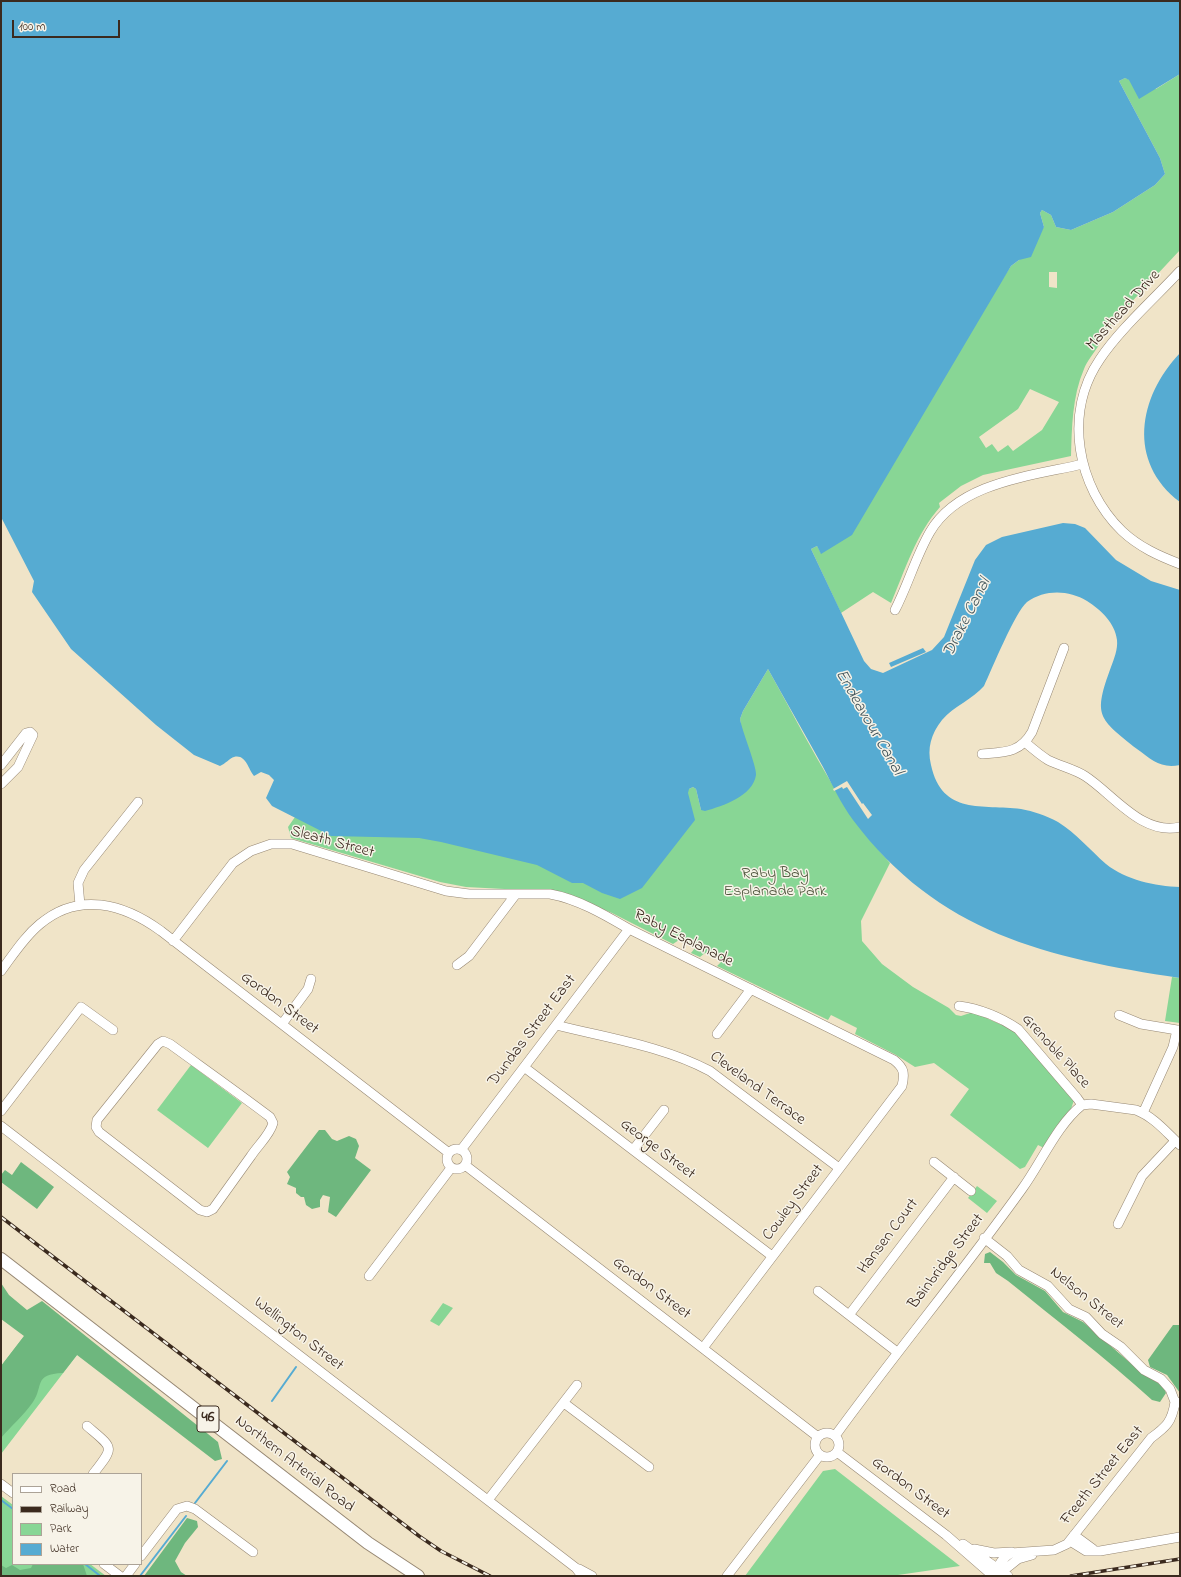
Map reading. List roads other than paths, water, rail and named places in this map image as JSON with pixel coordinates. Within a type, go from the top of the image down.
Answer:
[{"type":"main road","name":"Northern Arterial Road","points":[[1,1259],[368,1543],[418,1576]]},
{"type":"street","name":"Masthead Drive","points":[[1180,271],[1115,340],[1100,359],[1090,377],[1079,419],[1078,439],[1082,464],[1092,492],[1105,513],[1123,532],[1140,546],[1157,555],[1180,564]]},
{"type":"street","points":[[895,610],[931,531],[953,507],[987,486],[1082,464]]},
{"type":"street","points":[[982,754],[1014,749],[1026,743],[1032,732],[1064,648]]},
{"type":"street","points":[[1,765],[26,733],[30,732],[33,735],[18,767],[1,784]]},
{"type":"street","points":[[1026,743],[1048,759],[1084,776],[1095,783],[1144,821],[1158,826],[1174,829],[1180,828]]},
{"type":"street","points":[[80,905],[78,883],[84,870],[138,802]]},
{"type":"street","name":"Sleath Street","points":[[173,940],[234,863],[251,851],[270,844],[292,844],[427,886]]},
{"type":"street","name":"Raby Esplanade","points":[[427,886],[468,894],[550,894],[561,896],[609,918],[629,930],[894,1060],[902,1066],[905,1075]]},
{"type":"street","points":[[457,965],[469,956],[516,894]]},
{"type":"street","name":"Gordon Street","points":[[1,971],[40,923],[61,911],[80,905],[99,904],[128,911],[149,922],[173,940],[449,1153]]},
{"type":"street","name":"Dundas Street East","points":[[461,1150],[629,930]]},
{"type":"street","points":[[282,1024],[308,989],[312,979]]},
{"type":"street","points":[[717,1034],[751,989]]},
{"type":"street","name":"Grenoble Place","points":[[960,1006],[977,1008],[1007,1022],[1018,1029],[1077,1098],[1082,1106]]},
{"type":"street","points":[[1,1111],[81,1007],[113,1030]]},
{"type":"street","points":[[1118,1015],[1141,1024],[1178,1030],[1173,1047],[1143,1113]]},
{"type":"street","name":"Cleveland Terrace","points":[[556,1025],[670,1054],[690,1061],[710,1071],[839,1168]]},
{"type":"street","points":[[163,1041],[170,1044],[220,1079],[270,1117],[273,1123],[272,1129],[250,1157],[241,1173],[213,1209],[207,1212],[200,1210],[98,1132],[96,1127],[97,1120],[127,1081],[158,1044],[163,1041]]},
{"type":"street","name":"George Street","points":[[524,1068],[772,1256]]},
{"type":"street","name":"Cowley Street","points":[[703,1348],[902,1086],[905,1075]]},
{"type":"street","points":[[1082,1106],[1092,1104],[1136,1110],[1152,1118],[1178,1143],[1142,1176],[1118,1224]]},
{"type":"street","name":"Bainbridge Street","points":[[835,1436],[897,1352],[1022,1189],[1061,1129],[1075,1111],[1082,1106]]},
{"type":"street","points":[[633,1150],[664,1110]]},
{"type":"street","name":"Wellington Street","points":[[1,1126],[576,1568],[592,1576]]},
{"type":"street","points":[[455,1150],[461,1150],[467,1157],[465,1165],[460,1169],[451,1168],[448,1162],[449,1153],[455,1150]]},
{"type":"street","points":[[934,1162],[971,1191]]},
{"type":"street","name":"Gordon Street","points":[[465,1165],[818,1437]]},
{"type":"street","points":[[369,1276],[451,1168]]},
{"type":"street","name":"Hansen Court","points":[[849,1315],[954,1177]]},
{"type":"street","name":"Nelson Street","points":[[984,1238],[1007,1256],[1019,1270],[1048,1286],[1069,1309],[1086,1317],[1102,1334],[1121,1347],[1144,1370],[1161,1379],[1170,1389],[1177,1402]]},
{"type":"street","points":[[818,1291],[897,1352]]},
{"type":"street","points":[[488,1500],[577,1385]]},
{"type":"street","name":"Freeth Street East","points":[[998,1574],[1010,1563],[1018,1559],[1039,1552],[1057,1549],[1072,1538],[1150,1438],[1166,1427],[1173,1415],[1177,1402]]},
{"type":"street","points":[[564,1403],[649,1466]]},
{"type":"street","points":[[87,1426],[108,1444],[110,1449],[109,1454],[94,1473]]},
{"type":"street","points":[[828,1433],[835,1436],[839,1445],[837,1452],[829,1457],[820,1455],[816,1450],[815,1445],[818,1437],[828,1433]]},
{"type":"street","name":"Gordon Street","points":[[837,1452],[998,1574]]},
{"type":"street","points":[[728,1574],[820,1455]]},
{"type":"street","points":[[1,1484],[12,1492]]},
{"type":"street","points":[[142,1555],[177,1509],[187,1506],[195,1509],[254,1552]]},
{"type":"street","name":"Gordon Street","points":[[946,1535],[967,1546],[998,1574]]},
{"type":"street","points":[[1072,1538],[1086,1551],[1100,1551],[1180,1537]]},
{"type":"street","name":"Freeth Street East","points":[[967,1546],[986,1552],[1039,1552]]},
{"type":"street","points":[[998,1574],[1006,1556],[1016,1552]]},
{"type":"street","points":[[105,1565],[120,1576]]},
{"type":"street","points":[[126,1576],[134,1565]]},
{"type":"street","name":"Wellington Street","points":[[576,1568],[582,1576]]},
{"type":"water","points":[[1,1],[1180,1],[1180,74],[1139,99],[1129,80],[1125,78],[1119,81],[1160,158],[1165,174],[1155,185],[1113,212],[1071,230],[1056,227],[1051,215],[1042,210],[1040,213],[1044,227],[1031,257],[1019,260],[1011,266],[852,535],[821,554],[817,546],[811,549],[864,661],[871,669],[883,673],[932,650],[944,637],[975,560],[986,545],[1002,537],[1063,523],[1075,524],[1085,528],[1116,560],[1151,581],[1180,590],[1180,765],[1167,766],[1157,763],[1124,739],[1107,722],[1103,715],[1101,706],[1102,696],[1116,650],[1116,634],[1102,613],[1087,601],[1080,597],[1057,592],[1034,598],[1027,602],[1022,608],[1010,628],[984,686],[980,691],[942,720],[931,741],[929,753],[936,781],[944,793],[954,800],[979,806],[1021,809],[1045,816],[1065,826],[1114,870],[1151,884],[1180,887],[1180,978],[1085,961],[1040,949],[998,934],[959,914],[921,890],[886,858],[853,820],[768,669],[743,711],[740,719],[756,771],[754,782],[749,789],[736,799],[705,811],[701,810],[696,789],[693,787],[689,789],[688,793],[695,820],[642,888],[620,899],[602,893],[583,883],[572,883],[537,865],[441,842],[419,838],[331,836],[272,806],[266,798],[274,780],[269,775],[261,772],[254,776],[244,760],[238,757],[232,758],[220,766],[194,755],[156,725],[71,649],[32,592],[34,581],[1,517]]},
{"type":"water","points":[[1180,353],[1180,502],[1163,486],[1152,468],[1146,449],[1144,429],[1148,409],[1155,389],[1166,370]]},
{"type":"water","points":[[923,648],[926,652],[891,667],[889,663]]},
{"type":"waterway","points":[[272,1401],[296,1367]]},
{"type":"waterway","points":[[195,1503],[227,1461]]},
{"type":"waterway","points":[[1,1500],[12,1508]]},
{"type":"waterway","points":[[140,1576],[186,1516]]},
{"type":"waterway","points":[[86,1565],[99,1575]]},
{"type":"railway","points":[[1,1217],[419,1536],[441,1551],[490,1576]]},
{"type":"railway","points":[[1071,1576],[1180,1559]]},
{"type":"water label","name":"Drake Canal","points":[[968,618]]},
{"type":"water label","name":"Endeavour Canal","points":[[868,723]]},
{"type":"park label","name":"Raby Bay Esplanade Park","points":[[775,883]]}]
